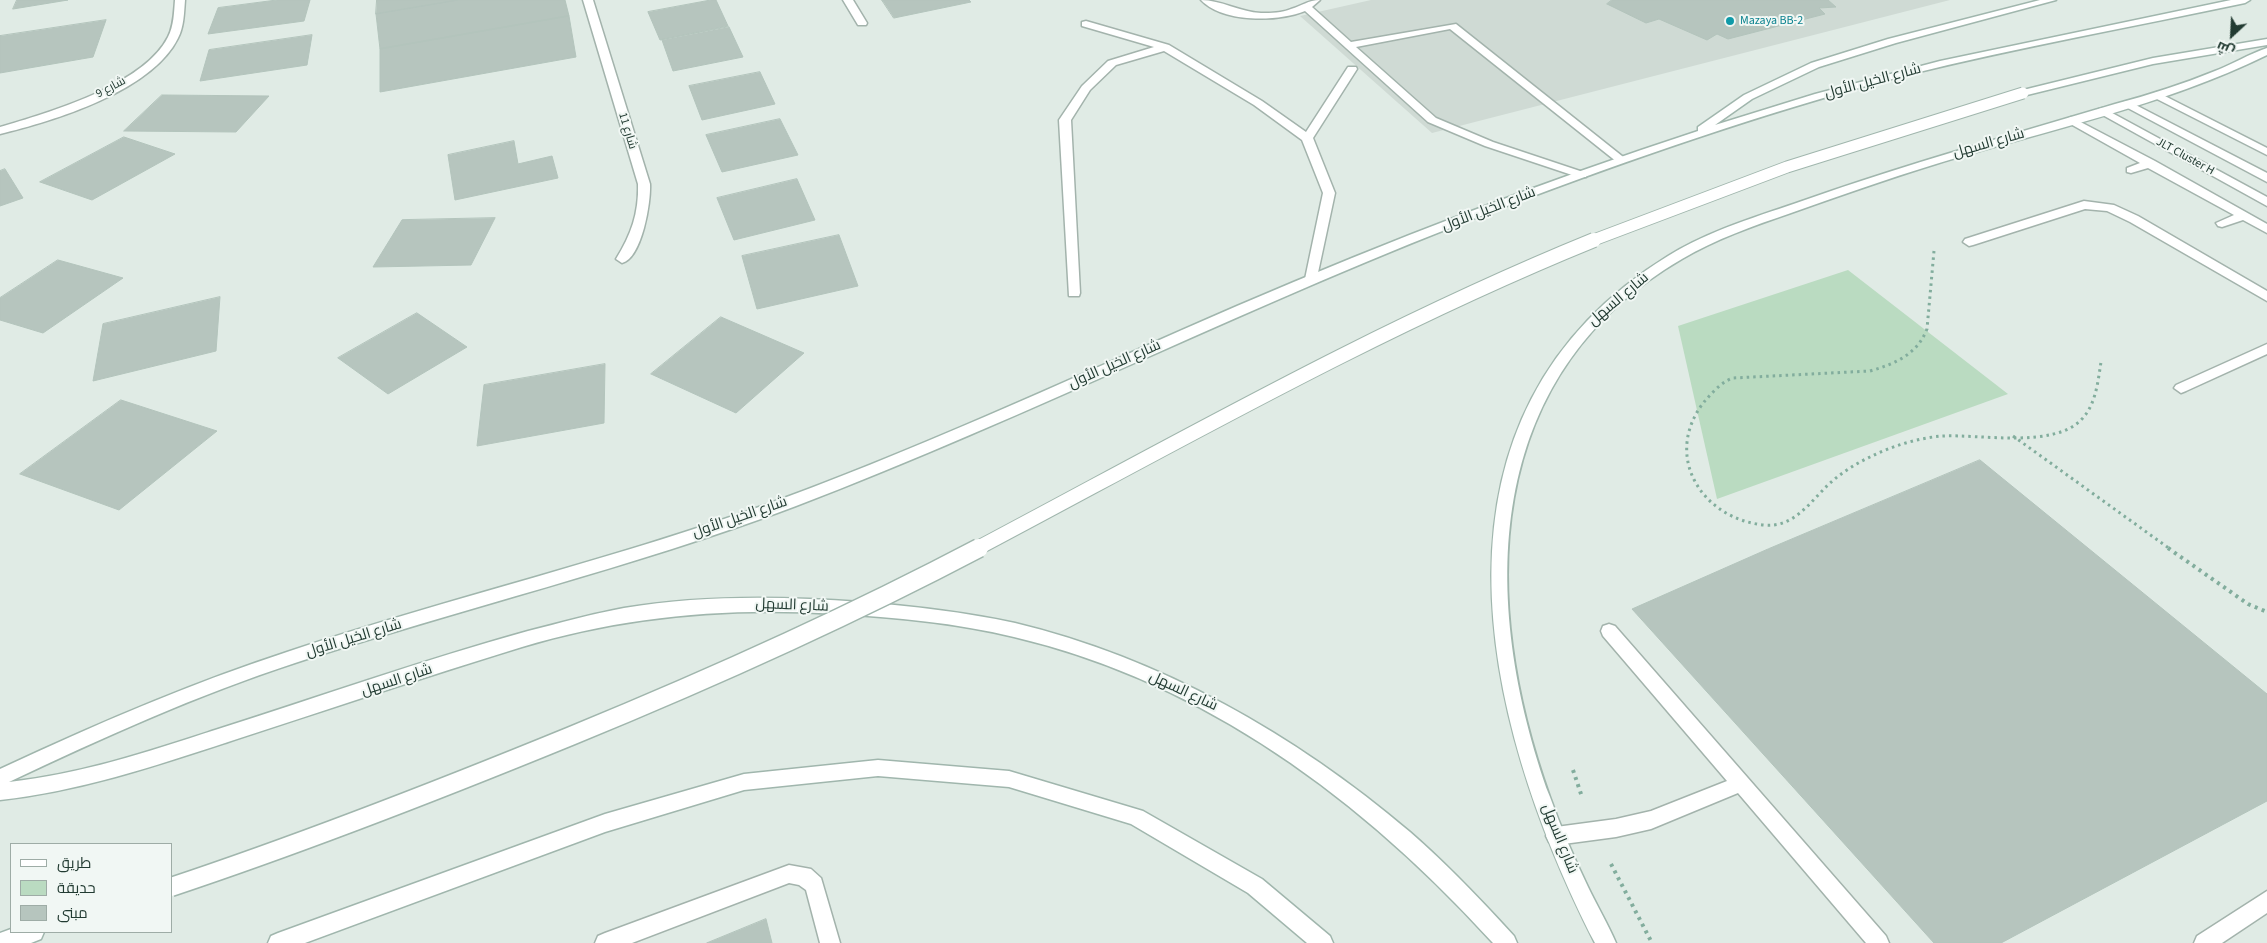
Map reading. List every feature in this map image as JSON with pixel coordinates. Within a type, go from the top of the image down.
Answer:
[{"type":"main road","name":"شارع 9","points":[[0,131],[77,106],[106,92],[149,65],[164,52],[172,38],[180,0]]},
{"type":"main road","name":"شارع 11","points":[[588,0],[644,184],[645,201],[642,220],[635,239],[622,259]]},
{"type":"main road","points":[[848,0],[862,23]]},
{"type":"main road","points":[[1206,0],[1236,14],[1274,16],[1311,4],[1349,44],[1432,120],[1489,144],[1582,174]]},
{"type":"main road","points":[[1688,138],[1748,97],[1815,65],[1892,41],[2051,0]]},
{"type":"main road","name":"شارع الخيل الأول","points":[[0,778],[144,712],[242,675],[329,645],[587,570],[794,500],[1011,412],[1311,279],[1622,160],[1826,94],[1943,63],[2244,0]]},
{"type":"main road","points":[[1086,24],[1166,46],[1258,103],[1307,138],[1329,193],[1311,279]]},
{"type":"main road","points":[[1349,44],[1452,26],[1622,160]]},
{"type":"main road","points":[[172,887],[269,855],[469,778],[732,669],[936,570],[1264,393],[1409,321],[1545,260],[1673,208],[1794,164],[1910,126],[2023,93],[2153,61],[2267,42]]},
{"type":"main road","points":[[1074,292],[1065,120],[1086,88],[1112,63],[1166,46]]},
{"type":"main road","name":"شارع السهل","points":[[1606,943],[1556,836],[1520,726],[1503,645],[1498,566],[1504,496],[1520,435],[1548,378],[1591,323],[1626,291],[1682,254],[1726,233],[1885,174],[2157,95],[2206,78],[2267,51]]},
{"type":"main road","points":[[1307,138],[1352,70]]},
{"type":"main road","points":[[2157,95],[2267,152]]},
{"type":"main road","name":"JLT Cluster H","points":[[2128,104],[2267,178]]},
{"type":"main road","name":"JLT Cluster H","points":[[2103,112],[2267,202]]},
{"type":"main road","points":[[2071,120],[2267,229]]},
{"type":"main road","points":[[2237,136],[2252,132]]},
{"type":"main road","points":[[2131,170],[2151,164]]},
{"type":"main road","points":[[1969,242],[2075,207],[2096,206],[2110,208],[2134,219],[2267,297]]},
{"type":"main road","points":[[2222,223],[2244,216]]},
{"type":"main road","points":[[2181,388],[2267,349]]},
{"type":"main road","name":"شارع السهل","points":[[0,792],[35,788],[107,773],[525,639],[584,623],[641,612],[753,604],[846,607],[939,616],[1031,634],[1121,663],[1210,703],[1298,755],[1384,820],[1470,900],[1507,943]]},
{"type":"main road","points":[[1609,631],[1879,943]]},
{"type":"main road","points":[[278,943],[605,823],[735,785],[878,768],[1009,780],[1136,816],[1255,886],[1324,943]]},
{"type":"main road","points":[[1556,836],[1594,832],[1649,820],[1697,803],[1740,783]]},
{"type":"main road","points":[[605,943],[789,874],[804,876],[814,884],[830,943]]},
{"type":"main road","points":[[2204,943],[2267,901]]},
{"type":"main road","points":[[0,943],[31,933]]},
{"type":"path","points":[[1934,251],[1924,336],[1910,353],[1887,366],[1856,374],[1778,374],[1730,379],[1703,402],[1694,416],[1685,448],[1688,468],[1698,488],[1711,501],[1738,520],[1761,526],[1784,525],[1798,516],[1840,474],[1896,445],[1930,437],[2012,436],[2055,433],[2076,424],[2089,410],[2101,362]]},
{"type":"path","points":[[2012,436],[2219,585],[2248,604],[2267,612]]},
{"type":"path","points":[[1572,768],[1594,832],[1652,943]]},
{"type":"shaded area","points":[[1371,0],[1950,0],[1432,133],[1300,16]]},
{"type":"green space","points":[[1848,270],[2008,394],[1717,499],[1678,326]]},
{"type":"building","points":[[17,0],[68,0],[13,9]]},
{"type":"building","points":[[277,0],[310,0],[304,21],[208,34],[218,8]]},
{"type":"building","points":[[377,0],[458,0],[376,14]]},
{"type":"building","points":[[458,0],[565,0],[569,16],[380,49],[376,14]]},
{"type":"building","points":[[716,0],[728,26],[660,40],[648,12]]},
{"type":"building","points":[[882,0],[969,0],[971,2],[894,18]]},
{"type":"building","name":"Mazaya BB-2","points":[[1612,0],[1828,0],[1836,7],[1819,8],[1825,14],[1728,39],[1717,34],[1707,40],[1659,19],[1646,23],[1607,4]]},
{"type":"building","points":[[569,16],[576,57],[380,92],[380,49]]},
{"type":"building","points":[[106,20],[93,57],[0,73],[0,36]]},
{"type":"building","points":[[729,27],[743,57],[673,71],[662,40]]},
{"type":"building","points":[[312,35],[307,65],[200,81],[209,50]]},
{"type":"building","points":[[760,72],[775,104],[702,120],[689,86]]},
{"type":"building","points":[[162,95],[269,96],[236,132],[124,131]]},
{"type":"building","points":[[780,119],[798,155],[722,172],[706,135]]},
{"type":"building","points":[[124,137],[175,154],[92,200],[40,182]]},
{"type":"building","points":[[514,141],[518,164],[552,156],[558,178],[455,200],[448,155]]},
{"type":"building","points":[[5,169],[23,198],[0,206],[0,171]]},
{"type":"building","points":[[797,179],[815,220],[734,240],[717,198]]},
{"type":"building","points":[[495,218],[471,265],[373,267],[402,220]]},
{"type":"building","points":[[839,235],[858,286],[757,309],[742,256]]},
{"type":"building","points":[[58,260],[123,278],[43,333],[0,320],[0,298]]},
{"type":"building","points":[[220,297],[216,351],[93,381],[103,324]]},
{"type":"building","points":[[417,313],[467,347],[388,394],[338,358]]},
{"type":"building","points":[[721,317],[804,353],[736,413],[651,374]]},
{"type":"building","points":[[605,364],[604,423],[477,446],[484,385]]},
{"type":"building","points":[[121,400],[217,431],[119,510],[20,474]]},
{"type":"building","points":[[1980,460],[2267,694],[2267,801],[2001,943],[1934,943],[1632,609],[1768,549]]},
{"type":"building","points":[[766,919],[772,943],[707,943]]},
{"type":"place","name":"Mazaya BB-2","points":[[1730,21]]}]
